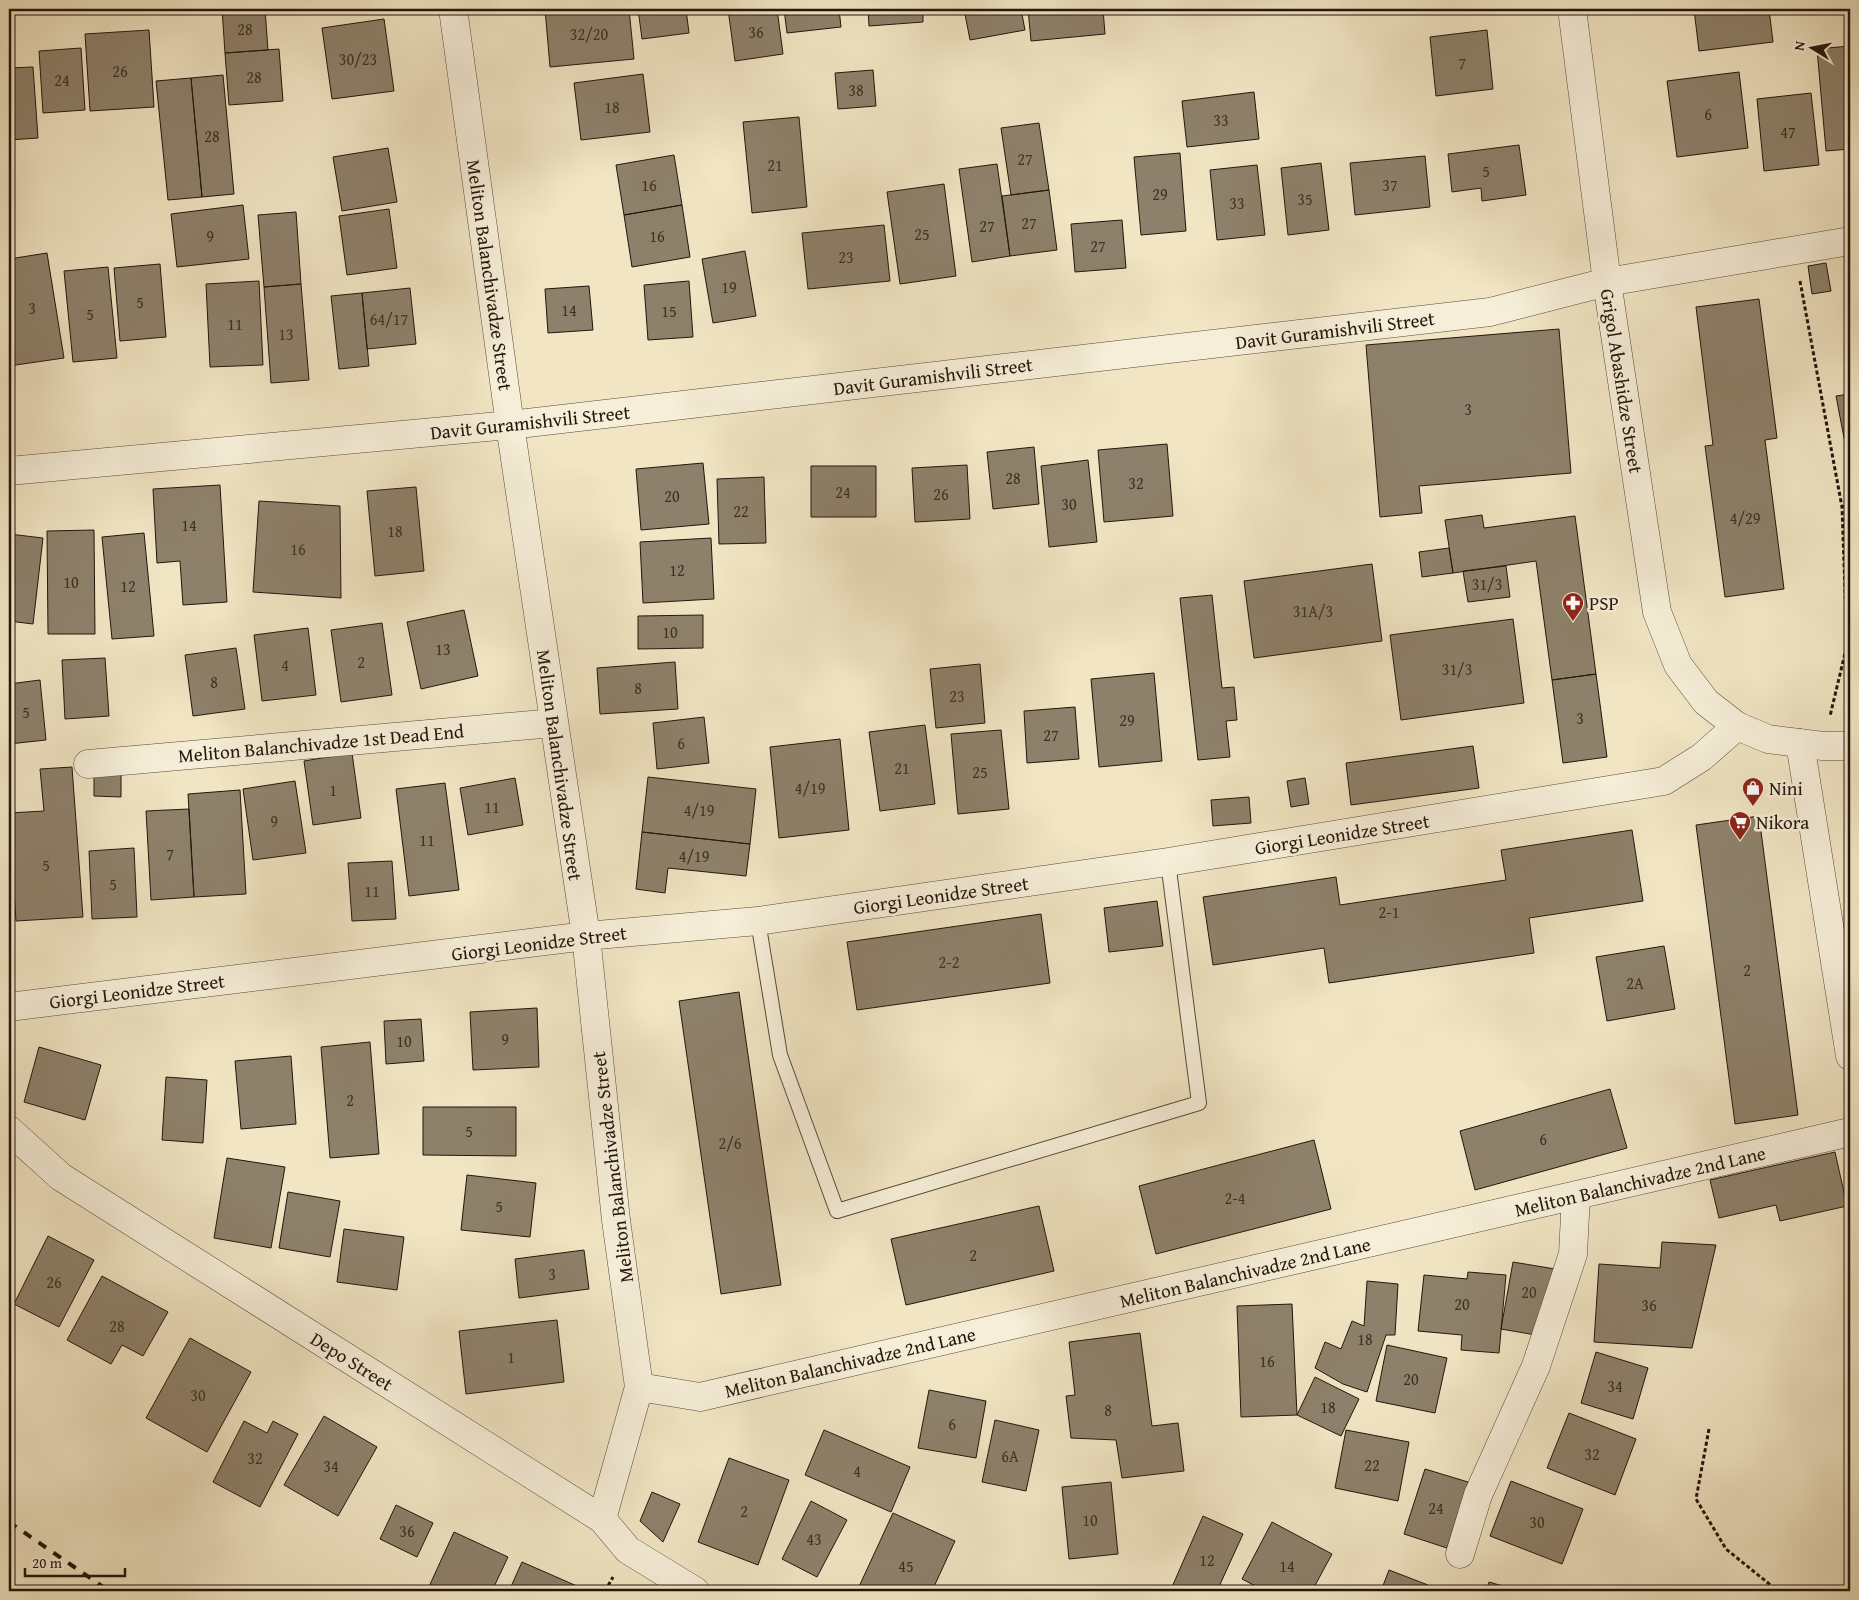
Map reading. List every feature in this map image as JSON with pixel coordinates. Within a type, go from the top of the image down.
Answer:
[{"type":"street","name":"Meliton Balanchivadze Street","points":[[453,9],[510,425],[586,936],[616,1220],[639,1387],[602,1519]]},
{"type":"street","name":"Grigol Abashidze Street","points":[[1572,9],[1607,282],[1657,612],[1678,665],[1706,702],[1737,726]]},
{"type":"street","name":"Davit Guramishvili Street","points":[[9,471],[510,425],[1490,312],[1607,282],[1850,241]]},
{"type":"street","name":"Meliton Balanchivadze 1st Dead End","points":[[88,764],[554,723]]},
{"type":"street","points":[[1737,726],[1768,738],[1812,744],[1850,746]]},
{"type":"street","name":"Giorgi Leonidze Street","points":[[9,1007],[586,936],[758,921],[1168,862],[1664,781],[1702,757],[1737,726]]},
{"type":"street","points":[[1812,744],[1850,1056]]},
{"type":"street","name":"Depo Street","points":[[9,1130],[61,1177],[602,1519],[628,1550],[695,1591]]},
{"type":"street","name":"Meliton Balanchivadze 2nd Lane","points":[[639,1387],[700,1397],[1850,1132]]},
{"type":"street","points":[[1460,1554],[1478,1495],[1536,1366],[1573,1254],[1576,1195]]},
{"type":"lane","points":[[758,921],[780,1055],[837,1212],[1199,1103],[1168,862]]},
{"type":"path","points":[[1794,251],[1842,507],[1847,645],[1812,744]]},
{"type":"path","points":[[1842,507],[1850,506]]},
{"type":"path","points":[[1709,1429],[1696,1499],[1726,1549],[1778,1591]]},
{"type":"building","points":[[222,9],[265,9],[268,50],[225,53]]},
{"type":"building","points":[[545,9],[629,9],[634,59],[550,67]]},
{"type":"building","points":[[638,9],[686,9],[689,33],[642,39]]},
{"type":"building","points":[[728,9],[777,9],[783,54],[735,61]]},
{"type":"building","points":[[784,9],[839,9],[841,27],[787,33]]},
{"type":"building","points":[[868,9],[923,9],[923,22],[869,26]]},
{"type":"building","points":[[964,9],[1021,9],[1025,30],[970,40]]},
{"type":"building","points":[[1028,9],[1103,9],[1105,34],[1031,41]]},
{"type":"building","points":[[1694,9],[1769,9],[1773,42],[1699,51]]},
{"type":"building","points":[[384,19],[394,91],[332,99],[322,28]]},
{"type":"building","points":[[149,30],[154,107],[90,111],[85,34]]},
{"type":"building","points":[[1487,30],[1493,89],[1436,96],[1430,37]]},
{"type":"building","points":[[1850,46],[1850,149],[1826,151],[1817,49]]},
{"type":"building","points":[[81,48],[85,110],[43,113],[39,51]]},
{"type":"building","points":[[279,49],[283,101],[229,105],[225,53]]},
{"type":"building","points":[[33,67],[38,138],[9,140],[9,68]]},
{"type":"building","points":[[873,70],[876,106],[838,109],[835,73]]},
{"type":"building","points":[[1739,72],[1748,148],[1677,157],[1667,81]]},
{"type":"building","points":[[643,74],[650,132],[581,140],[574,83]]},
{"type":"building","points":[[223,75],[234,194],[202,197],[191,78]]},
{"type":"building","points":[[191,78],[202,197],[168,200],[156,81]]},
{"type":"building","points":[[1254,92],[1259,139],[1187,147],[1182,101]]},
{"type":"building","points":[[1811,93],[1819,165],[1764,171],[1757,99]]},
{"type":"building","points":[[799,117],[807,207],[752,213],[743,122]]},
{"type":"building","points":[[1039,123],[1049,190],[1011,195],[1001,128]]},
{"type":"building","points":[[1519,145],[1526,195],[1482,201],[1481,188],[1452,192],[1448,154]]},
{"type":"building","points":[[388,148],[397,202],[342,211],[333,157]]},
{"type":"building","points":[[1180,153],[1186,231],[1141,235],[1134,157]]},
{"type":"building","points":[[674,155],[682,205],[624,215],[616,165]]},
{"type":"building","points":[[1425,156],[1430,207],[1355,215],[1350,163]]},
{"type":"building","points":[[1321,163],[1329,230],[1288,235],[1281,168]]},
{"type":"building","points":[[997,164],[1010,256],[972,262],[959,169]]},
{"type":"building","points":[[1257,165],[1265,235],[1217,240],[1210,170]]},
{"type":"building","points":[[944,184],[956,276],[900,284],[887,192]]},
{"type":"building","points":[[1049,190],[1057,250],[1010,256],[1002,196]]},
{"type":"building","points":[[243,205],[249,259],[177,267],[171,214]]},
{"type":"building","points":[[682,205],[690,257],[632,267],[624,215]]},
{"type":"building","points":[[389,209],[397,268],[347,275],[339,216]]},
{"type":"building","points":[[296,212],[301,284],[264,287],[258,215]]},
{"type":"building","points":[[1122,220],[1126,268],[1075,272],[1071,224]]},
{"type":"building","points":[[884,225],[890,281],[808,289],[802,233]]},
{"type":"building","points":[[745,251],[756,316],[713,323],[702,259]]},
{"type":"building","points":[[47,253],[64,358],[9,366],[9,259]]},
{"type":"building","points":[[1826,263],[1831,291],[1812,294],[1808,266]]},
{"type":"building","points":[[160,264],[166,337],[120,341],[114,268]]},
{"type":"building","points":[[108,267],[117,358],[73,362],[64,271]]},
{"type":"building","points":[[259,281],[263,365],[210,367],[206,284]]},
{"type":"building","points":[[689,281],[693,337],[648,340],[644,285]]},
{"type":"building","points":[[301,284],[309,380],[271,383],[264,287]]},
{"type":"building","points":[[589,286],[593,330],[548,333],[545,289]]},
{"type":"building","points":[[410,288],[416,344],[367,349],[362,293]]},
{"type":"building","points":[[362,293],[369,366],[339,369],[331,296]]},
{"type":"building","points":[[1759,299],[1777,438],[1765,440],[1784,589],[1725,597],[1705,446],[1713,445],[1696,307]]},
{"type":"building","points":[[1559,329],[1571,473],[1419,486],[1422,513],[1380,517],[1366,345]]},
{"type":"building","points":[[1850,394],[1850,442],[1845,443],[1836,396]]},
{"type":"building","points":[[1167,444],[1173,516],[1104,522],[1098,450]]},
{"type":"building","points":[[1034,447],[1039,504],[993,509],[987,452]]},
{"type":"building","points":[[1088,460],[1097,542],[1049,547],[1041,466]]},
{"type":"building","points":[[703,463],[709,524],[641,530],[636,469]]},
{"type":"building","points":[[967,465],[970,519],[915,522],[912,468]]},
{"type":"building","points":[[811,466],[876,466],[876,517],[811,517]]},
{"type":"building","points":[[764,477],[766,543],[719,544],[717,479]]},
{"type":"building","points":[[220,485],[227,602],[183,605],[180,561],[157,563],[153,489]]},
{"type":"building","points":[[416,487],[424,571],[375,576],[367,491]]},
{"type":"building","points":[[259,501],[340,506],[341,598],[253,592]]},
{"type":"building","points":[[1482,515],[1484,528],[1575,516],[1596,674],[1552,680],[1536,561],[1453,573],[1445,520]]},
{"type":"building","points":[[94,530],[95,634],[48,634],[47,531]]},
{"type":"building","points":[[144,533],[154,636],[112,639],[102,537]]},
{"type":"building","points":[[9,534],[43,538],[33,624],[9,621]]},
{"type":"building","points":[[711,538],[714,599],[643,603],[640,542]]},
{"type":"building","points":[[1449,548],[1453,573],[1422,577],[1419,552]]},
{"type":"building","points":[[1372,564],[1382,641],[1254,658],[1244,581]]},
{"type":"building","points":[[1506,566],[1510,597],[1468,602],[1463,571]]},
{"type":"building","points":[[1212,595],[1222,688],[1234,687],[1237,720],[1226,721],[1230,757],[1198,760],[1180,598]]},
{"type":"building","points":[[464,610],[478,676],[421,689],[407,622]]},
{"type":"building","points":[[703,615],[703,648],[638,649],[638,616]]},
{"type":"building","points":[[1513,619],[1524,703],[1401,720],[1390,635]]},
{"type":"building","points":[[382,623],[392,695],[341,702],[331,630]]},
{"type":"building","points":[[308,628],[316,695],[262,701],[254,635]]},
{"type":"building","points":[[236,648],[245,709],[193,716],[185,655]]},
{"type":"building","points":[[105,658],[109,716],[65,719],[62,660]]},
{"type":"building","points":[[675,662],[678,709],[600,714],[597,668]]},
{"type":"building","points":[[980,664],[985,723],[936,728],[930,669]]},
{"type":"building","points":[[1154,673],[1162,761],[1099,767],[1091,679]]},
{"type":"building","points":[[1596,674],[1607,757],[1563,763],[1552,680]]},
{"type":"building","points":[[40,680],[46,740],[9,744],[9,684]]},
{"type":"building","points":[[1075,707],[1079,759],[1027,763],[1024,711]]},
{"type":"building","points":[[704,717],[709,763],[657,769],[653,723]]},
{"type":"building","points":[[925,725],[935,804],[880,811],[869,732]]},
{"type":"building","points":[[1001,730],[1009,809],[958,814],[951,734]]},
{"type":"building","points":[[840,739],[849,830],[779,838],[770,747]]},
{"type":"building","points":[[1473,746],[1479,788],[1351,805],[1346,763]]},
{"type":"building","points":[[352,753],[361,818],[313,825],[304,761]]},
{"type":"building","points":[[72,767],[83,917],[16,921],[9,813],[44,811],[40,769]]},
{"type":"building","points":[[94,770],[121,770],[121,797],[94,796]]},
{"type":"building","points":[[648,777],[756,789],[750,844],[642,832]]},
{"type":"building","points":[[515,778],[523,825],[468,835],[460,788]]},
{"type":"building","points":[[1305,778],[1309,804],[1291,807],[1287,781]]},
{"type":"building","points":[[295,781],[306,853],[253,860],[243,789]]},
{"type":"building","points":[[445,783],[459,890],[409,896],[396,789]]},
{"type":"building","points":[[240,790],[246,894],[194,897],[188,794]]},
{"type":"building","points":[[1249,797],[1251,823],[1213,826],[1211,800]]},
{"type":"building","points":[[189,809],[194,897],[151,900],[146,811]]},
{"type":"building","points":[[1759,816],[1798,1115],[1735,1124],[1696,825]]},
{"type":"building","points":[[1632,830],[1643,901],[1529,918],[1534,953],[1329,983],[1324,948],[1213,965],[1203,897],[1336,877],[1340,905],[1506,880],[1501,850]]},
{"type":"building","points":[[642,832],[750,844],[746,876],[668,868],[665,893],[636,889]]},
{"type":"building","points":[[134,848],[137,917],[92,919],[89,851]]},
{"type":"building","points":[[392,861],[396,919],[352,921],[348,863]]},
{"type":"building","points":[[1157,901],[1163,946],[1109,952],[1104,908]]},
{"type":"building","points":[[1041,914],[1050,983],[857,1010],[847,942]]},
{"type":"building","points":[[1664,946],[1675,1009],[1607,1021],[1596,957]]},
{"type":"building","points":[[739,992],[781,1285],[721,1294],[679,1001]]},
{"type":"building","points":[[537,1008],[539,1067],[473,1070],[470,1012]]},
{"type":"building","points":[[421,1019],[424,1061],[386,1064],[384,1021]]},
{"type":"building","points":[[370,1042],[379,1154],[330,1158],[321,1047]]},
{"type":"building","points":[[39,1047],[101,1065],[85,1120],[24,1102]]},
{"type":"building","points":[[291,1056],[296,1124],[241,1129],[235,1061]]},
{"type":"building","points":[[166,1077],[207,1080],[203,1143],[162,1140]]},
{"type":"building","points":[[1610,1089],[1627,1148],[1475,1190],[1460,1131]]},
{"type":"building","points":[[423,1107],[516,1107],[516,1156],[423,1155]]},
{"type":"building","points":[[1314,1140],[1331,1209],[1156,1254],[1139,1186]]},
{"type":"building","points":[[1835,1152],[1847,1206],[1780,1221],[1776,1205],[1719,1218],[1710,1180]]},
{"type":"building","points":[[227,1158],[285,1167],[271,1248],[214,1238]]},
{"type":"building","points":[[467,1175],[536,1183],[530,1237],[461,1230]]},
{"type":"building","points":[[288,1192],[340,1201],[330,1257],[279,1248]]},
{"type":"building","points":[[1039,1206],[1054,1271],[906,1305],[891,1239]]},
{"type":"building","points":[[344,1229],[404,1237],[397,1290],[337,1282]]},
{"type":"building","points":[[48,1236],[94,1260],[59,1327],[14,1304]]},
{"type":"building","points":[[1662,1242],[1716,1245],[1692,1348],[1594,1342],[1599,1264],[1660,1268]]},
{"type":"building","points":[[584,1250],[589,1289],[519,1298],[515,1259]]},
{"type":"building","points":[[1513,1262],[1555,1269],[1536,1335],[1501,1329]]},
{"type":"building","points":[[1468,1272],[1506,1275],[1499,1353],[1461,1350],[1462,1335],[1418,1331],[1424,1275],[1467,1279]]},
{"type":"building","points":[[102,1276],[168,1312],[143,1356],[122,1345],[111,1364],[67,1340]]},
{"type":"building","points":[[1367,1281],[1398,1284],[1395,1335],[1386,1335],[1367,1392],[1343,1384],[1315,1368],[1325,1342],[1341,1349],[1352,1321],[1364,1326]]},
{"type":"building","points":[[1292,1304],[1297,1415],[1241,1417],[1237,1306]]},
{"type":"building","points":[[557,1320],[564,1382],[466,1394],[459,1331]]},
{"type":"building","points":[[1140,1333],[1152,1426],[1178,1423],[1184,1471],[1122,1478],[1116,1440],[1071,1438],[1066,1396],[1075,1395],[1069,1342]]},
{"type":"building","points":[[190,1338],[251,1372],[207,1452],[146,1418]]},
{"type":"building","points":[[1387,1345],[1447,1358],[1435,1413],[1376,1401]]},
{"type":"building","points":[[1596,1352],[1648,1368],[1633,1419],[1581,1403]]},
{"type":"building","points":[[1315,1377],[1359,1399],[1341,1436],[1297,1415]]},
{"type":"building","points":[[929,1390],[986,1401],[976,1458],[918,1448]]},
{"type":"building","points":[[1569,1413],[1636,1439],[1615,1495],[1547,1468]]},
{"type":"building","points":[[324,1416],[377,1447],[338,1516],[284,1485]]},
{"type":"building","points":[[995,1420],[1039,1430],[1026,1491],[982,1482]]},
{"type":"building","points":[[244,1421],[267,1433],[273,1421],[298,1434],[260,1507],[213,1482]]},
{"type":"building","points":[[824,1430],[910,1467],[891,1512],[805,1475]]},
{"type":"building","points":[[1346,1430],[1409,1442],[1398,1501],[1335,1488]]},
{"type":"building","points":[[729,1458],[789,1480],[758,1565],[698,1542]]},
{"type":"building","points":[[1425,1469],[1468,1482],[1447,1548],[1404,1534]]},
{"type":"building","points":[[1511,1481],[1583,1509],[1562,1564],[1490,1536]]},
{"type":"building","points":[[1111,1482],[1118,1554],[1069,1559],[1062,1487]]},
{"type":"building","points":[[652,1492],[680,1504],[663,1542],[640,1521]]},
{"type":"building","points":[[811,1501],[847,1520],[817,1577],[782,1559]]},
{"type":"building","points":[[396,1505],[433,1523],[417,1557],[380,1539]]},
{"type":"building","points":[[893,1513],[955,1541],[932,1591],[857,1591]]},
{"type":"building","points":[[1203,1516],[1243,1534],[1217,1591],[1181,1591],[1172,1587]]},
{"type":"building","points":[[1272,1522],[1332,1554],[1312,1591],[1265,1591],[1242,1579]]},
{"type":"building","points":[[454,1532],[508,1557],[492,1591],[427,1591]]},
{"type":"building","points":[[522,1562],[586,1590],[586,1591],[509,1591]]},
{"type":"building","points":[[1389,1570],[1428,1585],[1426,1591],[1381,1591]]},
{"type":"building","points":[[1489,1582],[1520,1591],[1486,1591]]},
{"type":"railway","points":[[9,1522],[109,1591]]},
{"type":"place","name":"PSP","points":[[1573,622]]},
{"type":"place","name":"Nini","points":[[1753,807]]},
{"type":"place","name":"Nikora","points":[[1740,841]]}]
